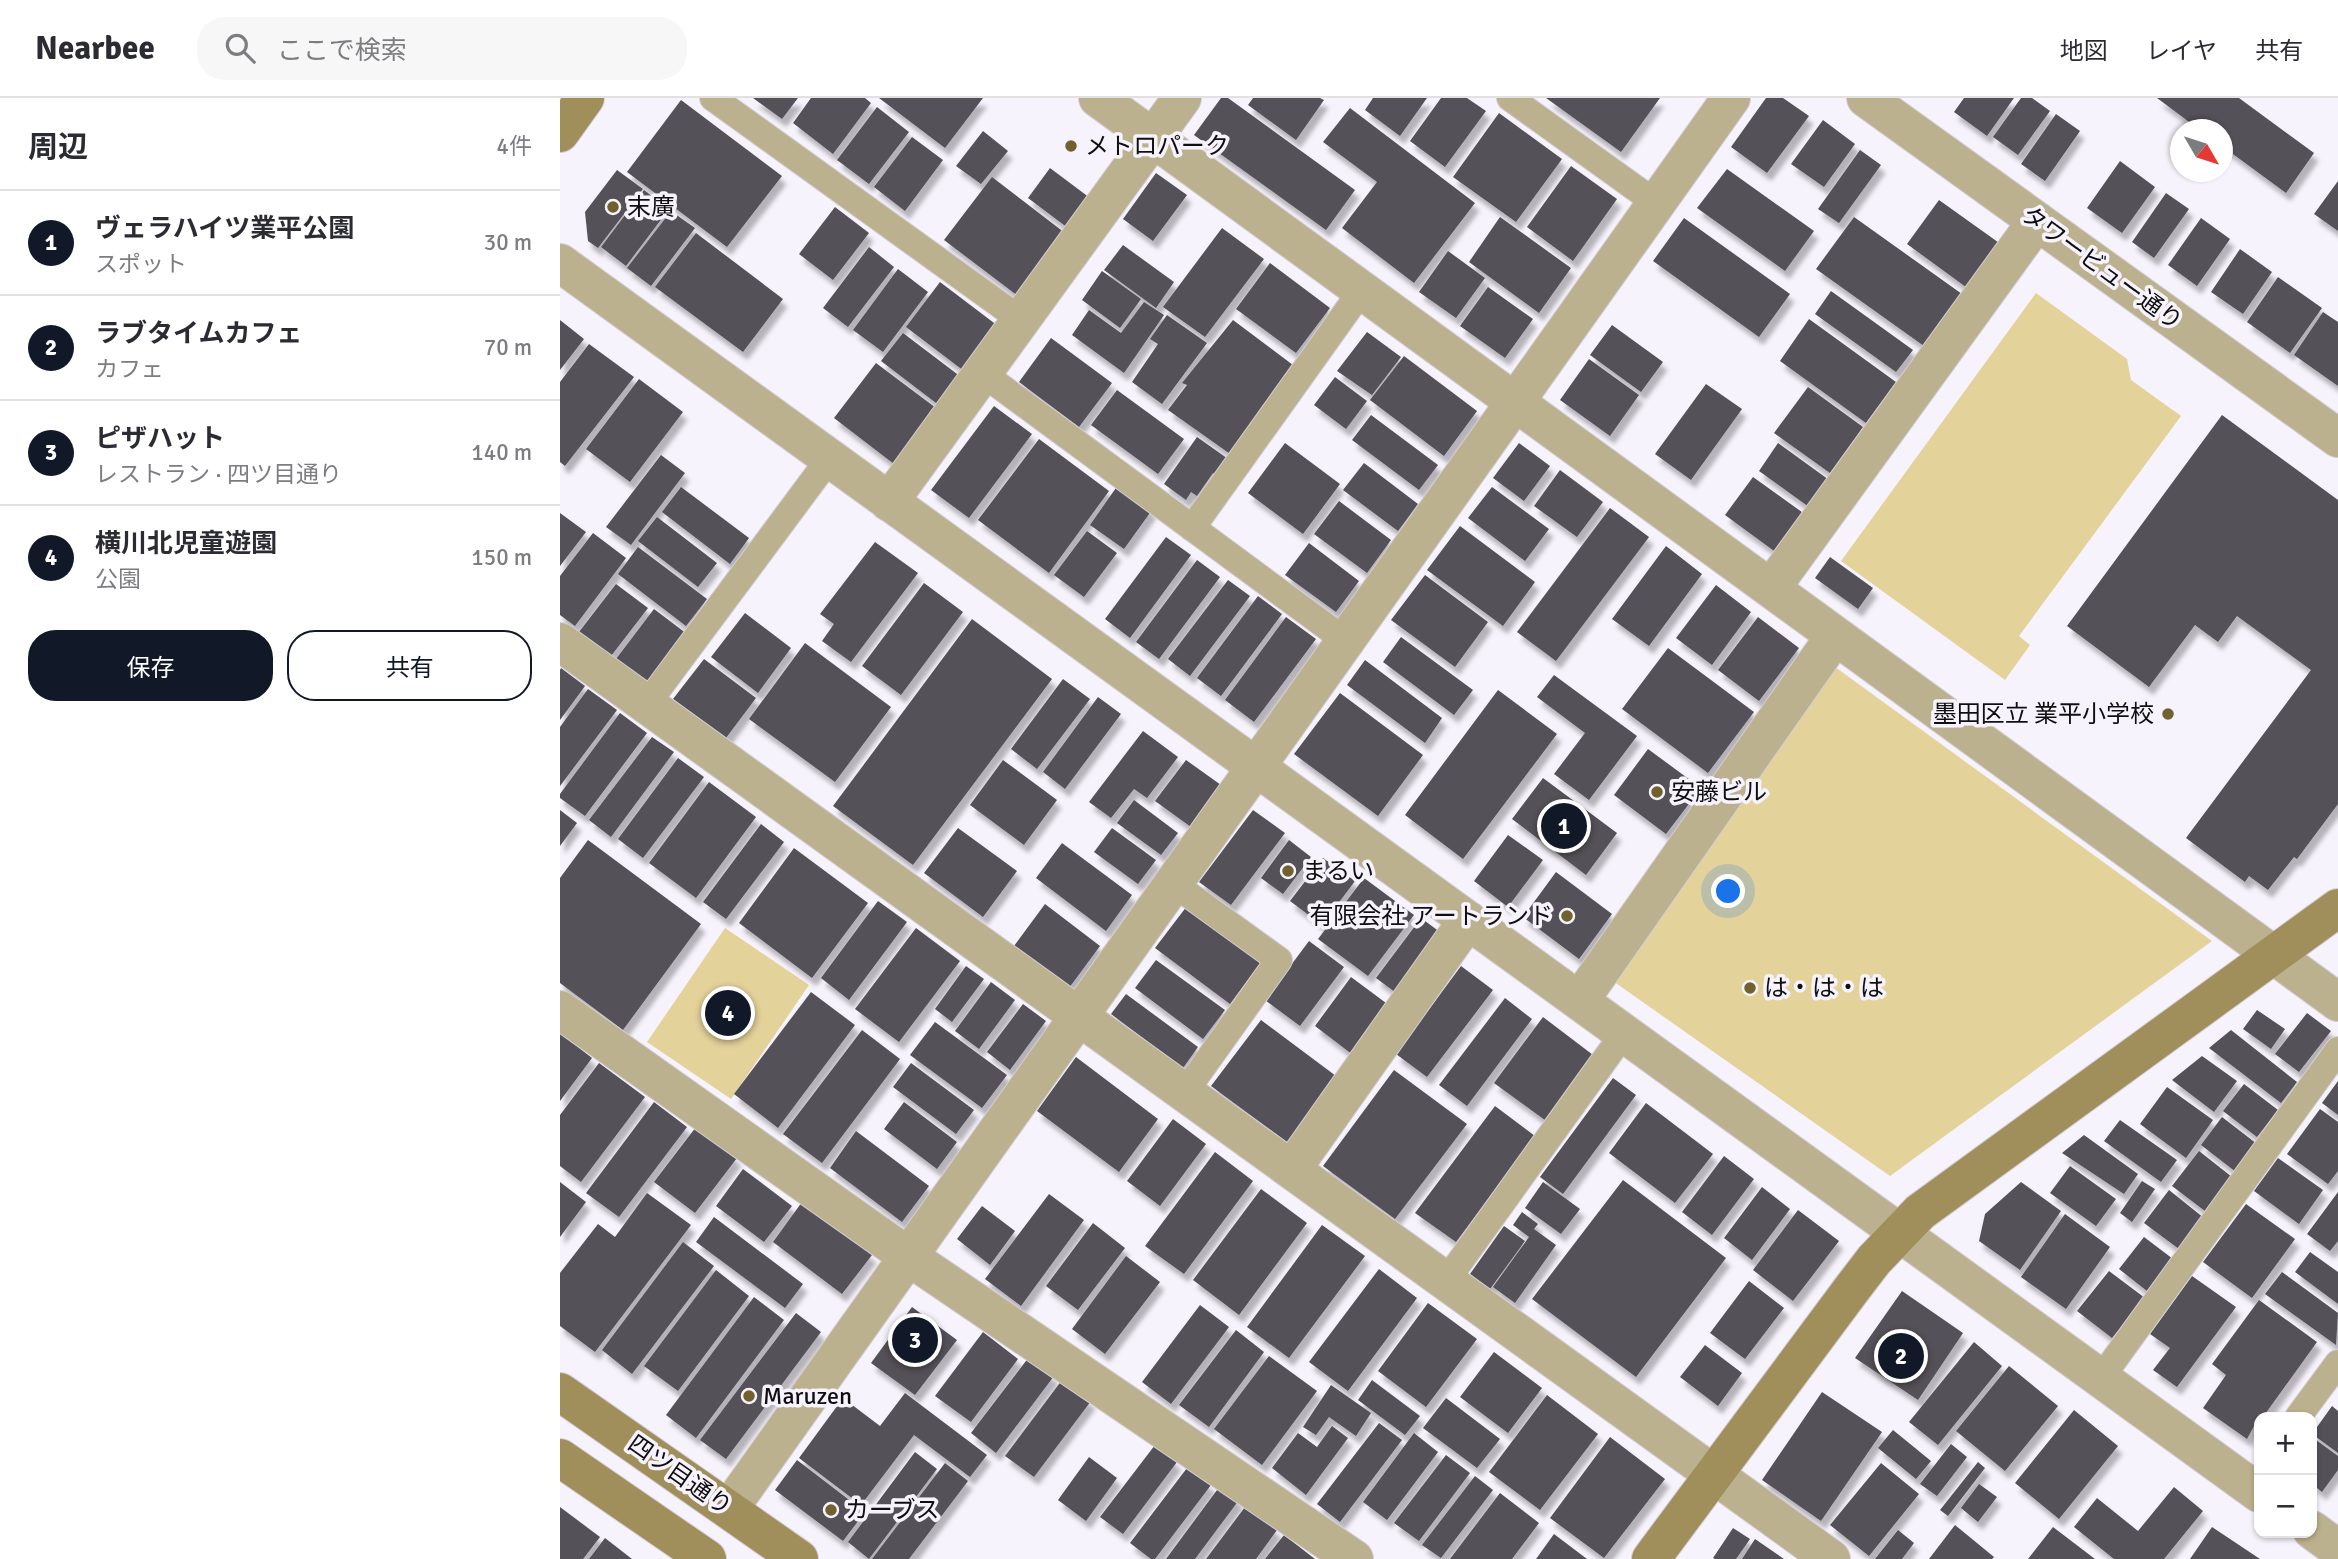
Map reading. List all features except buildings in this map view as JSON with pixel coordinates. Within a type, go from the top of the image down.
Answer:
[{"type":"street","points":[[560,132],[584,98]]},
{"type":"street","points":[[1098,98],[2338,1002]]},
{"type":"street","points":[[889,502],[1182,98]]},
{"type":"street","points":[[560,1458],[700,1557],[729,1509],[1731,98]]},
{"type":"street","name":"タワービュー通り","points":[[1867,98],[2338,438]]},
{"type":"street","points":[[1772,587],[2037,221]]},
{"type":"street","points":[[560,264],[2101,1378],[2254,1481]]},
{"type":"street","points":[[1580,1000],[1835,636]]},
{"type":"street","points":[[560,642],[1831,1559]]},
{"type":"street","points":[[1651,1559],[1850,1290],[1920,1212],[2338,908]]},
{"type":"street","points":[[1292,1170],[1468,920]]},
{"type":"street","points":[[560,1010],[909,1257],[1354,1559]]},
{"type":"street","name":"四ツ目通り","points":[[560,1392],[799,1559]]},
{"type":"street","points":[[2317,1534],[2338,1549]]},
{"type":"lane","points":[[713,98],[1021,320]]},
{"type":"lane","points":[[1510,98],[1656,203]]},
{"type":"lane","points":[[1192,528],[1362,290]]},
{"type":"lane","points":[[982,373],[1346,641]]},
{"type":"lane","points":[[647,705],[830,459]]},
{"type":"lane","points":[[1174,884],[1279,960],[1185,1092]]},
{"type":"lane","points":[[1446,1281],[1624,1033]]},
{"type":"lane","points":[[2101,1378],[2338,1050]]},
{"type":"lane","points":[[2302,1412],[2338,1363]]},
{"type":"shaded area","points":[[2036,293],[2127,359],[2131,380],[2181,416],[2019,636],[2030,645],[2005,680],[1841,561]]},
{"type":"shaded area","points":[[1831,664],[2212,941],[1890,1176],[1610,979]]},
{"type":"shaded area","points":[[725,928],[809,985],[731,1099],[647,1042]]},
{"type":"place","name":"メトロパーク","points":[[1071,146]]},
{"type":"place","name":"末廣","points":[[613,207]]},
{"type":"place","name":"墨田区立 業平小学校","points":[[2168,714]]},
{"type":"place","name":"安藤ビル","points":[[1657,792]]},
{"type":"place","name":"ヴェラハイツ業平公園","points":[[1564,826]]},
{"type":"place","name":"まるい","points":[[1288,871]]},
{"type":"place","name":"有限会社 アートランド","points":[[1567,916]]},
{"type":"place","name":"は・は・は","points":[[1750,988]]},
{"type":"place","name":"横川北児童遊園","points":[[728,1013]]},
{"type":"place","name":"ピザハット","points":[[915,1340]]},
{"type":"place","name":"ラブタイムカフェ","points":[[1901,1356]]},
{"type":"place","name":"Maruzen","points":[[749,1396]]},
{"type":"place","name":"カーブス","points":[[831,1510]]}]
